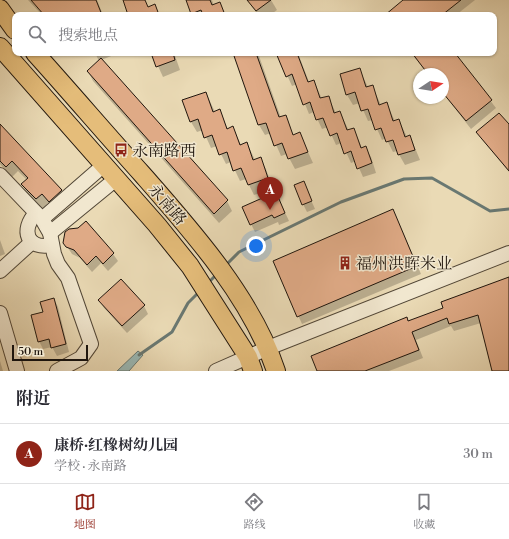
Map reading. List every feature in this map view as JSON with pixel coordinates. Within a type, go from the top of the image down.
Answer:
[{"type":"main road","points":[[0,9],[12,26]]},
{"type":"main road","points":[[0,47],[157,225],[199,278],[251,364]]},
{"type":"main road","name":"永南路","points":[[38,56],[174,210],[213,258],[268,348],[276,371]]},
{"type":"street","points":[[104,165],[39,216],[30,219],[27,230],[32,242],[41,247],[116,179]]},
{"type":"street","points":[[0,175],[39,216],[51,239],[58,264],[68,278],[91,344],[81,358],[57,371]]},
{"type":"street","points":[[0,272],[32,242]]},
{"type":"street","points":[[216,371],[251,364],[268,348],[509,253]]},
{"type":"street","points":[[0,313],[17,371]]},
{"type":"water","points":[[138,351],[143,355],[129,371],[117,371]]},
{"type":"building","points":[[31,0],[96,0],[101,12],[41,12]]},
{"type":"building","points":[[123,0],[145,0],[148,7],[155,4],[158,12],[127,12]]},
{"type":"building","points":[[186,0],[210,0],[212,5],[220,2],[224,12],[202,12],[201,10],[190,12]]},
{"type":"building","points":[[247,0],[271,0],[256,11]]},
{"type":"building","points":[[403,0],[461,0],[446,12],[389,12]]},
{"type":"building","points":[[152,56],[174,56],[175,60],[156,67]]},
{"type":"building","points":[[234,56],[257,56],[279,117],[286,115],[293,135],[300,132],[308,152],[288,159],[282,143],[274,146],[266,123],[258,125]]},
{"type":"building","points":[[277,56],[298,56],[308,82],[314,80],[320,98],[329,96],[334,113],[340,111],[347,130],[354,128],[361,148],[366,146],[372,163],[357,169],[351,151],[344,154],[337,133],[330,136],[323,118],[316,120],[310,102],[303,105],[292,74],[286,77]]},
{"type":"building","points":[[414,56],[457,56],[492,100],[466,121],[449,100],[449,68],[423,68]]},
{"type":"building","points":[[101,58],[228,200],[214,214],[87,71]]},
{"type":"building","points":[[360,68],[366,87],[373,85],[379,105],[387,102],[393,121],[399,119],[405,137],[410,135],[415,150],[398,155],[393,140],[386,142],[381,128],[375,130],[368,109],[361,111],[355,92],[346,95],[340,74]]},
{"type":"building","points":[[206,92],[213,112],[220,109],[227,129],[233,126],[240,145],[247,142],[253,160],[261,157],[268,178],[248,185],[241,168],[233,171],[227,152],[219,155],[212,135],[204,138],[198,119],[190,122],[182,100]]},
{"type":"building","points":[[499,113],[509,124],[509,171],[476,132]]},
{"type":"building","points":[[0,124],[62,190],[49,202],[42,194],[36,199],[21,184],[28,178],[12,161],[6,167],[0,161]]},
{"type":"building","points":[[304,181],[312,201],[302,205],[294,185]]},
{"type":"building","points":[[276,192],[285,213],[274,218],[272,215],[250,225],[242,207]]},
{"type":"building","name":"福州洪晖米业","points":[[393,209],[417,266],[297,317],[273,261]]},
{"type":"building","points":[[86,221],[114,253],[103,264],[96,256],[87,265],[74,250],[66,247],[63,243],[65,232],[69,229],[78,228]]},
{"type":"building","points":[[509,277],[509,371],[492,371],[478,315],[449,324],[447,318],[412,332],[419,350],[365,371],[317,371],[311,356],[407,317],[408,321],[443,308],[441,302]]},
{"type":"building","points":[[121,279],[145,305],[122,326],[98,300]]},
{"type":"building","points":[[54,298],[66,344],[51,348],[49,339],[38,342],[31,315],[43,312],[40,302]]},
{"type":"waterway","points":[[225,266],[239,252],[341,202],[404,179],[432,178],[490,211],[509,209]]},
{"type":"waterway","points":[[208,283],[217,274]]},
{"type":"waterway","points":[[139,355],[172,332],[188,303],[200,291]]},
{"type":"place","name":"永南路西","points":[[121,150]]},
{"type":"place","name":"康桥·红橡树幼儿园","points":[[270,210]]},
{"type":"place","name":"福州洪晖米业","points":[[345,263]]}]
